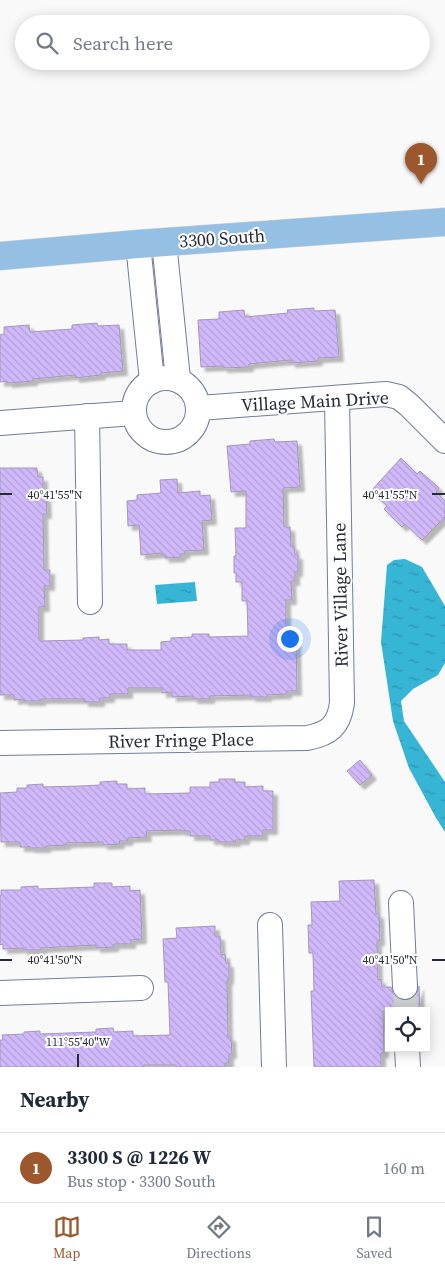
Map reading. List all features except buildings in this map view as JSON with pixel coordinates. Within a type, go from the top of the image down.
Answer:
[{"type":"main road","name":"3300 South","points":[[0,256],[445,222]]},
{"type":"street","points":[[151,243],[178,379]]},
{"type":"street","points":[[151,243],[152,381]]},
{"type":"street","points":[[169,377],[178,379],[188,386],[196,396],[199,408],[193,429],[185,436],[174,441],[164,442],[153,439],[137,423],[134,413],[136,400],[142,389],[152,381],[169,377]]},
{"type":"street","name":"Village Main Drive","points":[[199,408],[386,394],[399,397],[445,441]]},
{"type":"street","name":"River Village Lane","points":[[337,398],[342,703]]},
{"type":"street","points":[[0,422],[134,413]]},
{"type":"street","points":[[87,416],[90,602]]},
{"type":"street","name":"River Fringe Place","points":[[0,743],[307,738],[319,736],[328,731],[336,722],[341,712],[342,703]]},
{"type":"street","points":[[401,902],[405,987]]},
{"type":"street","points":[[270,925],[274,1067]]},
{"type":"street","points":[[0,993],[141,988]]},
{"type":"street","points":[[407,1052],[408,1067]]},
{"type":"water","points":[[405,559],[422,567],[445,606],[445,663],[438,675],[413,689],[401,701],[404,721],[445,782],[445,832],[409,768],[393,721],[381,642],[387,565],[394,560]]},
{"type":"water","points":[[195,582],[197,601],[157,604],[155,585]]},
{"type":"tunnel","points":[[405,987],[406,1007]]},
{"type":"place","name":"3300 S @ 1226 W","points":[[421,184]]}]
